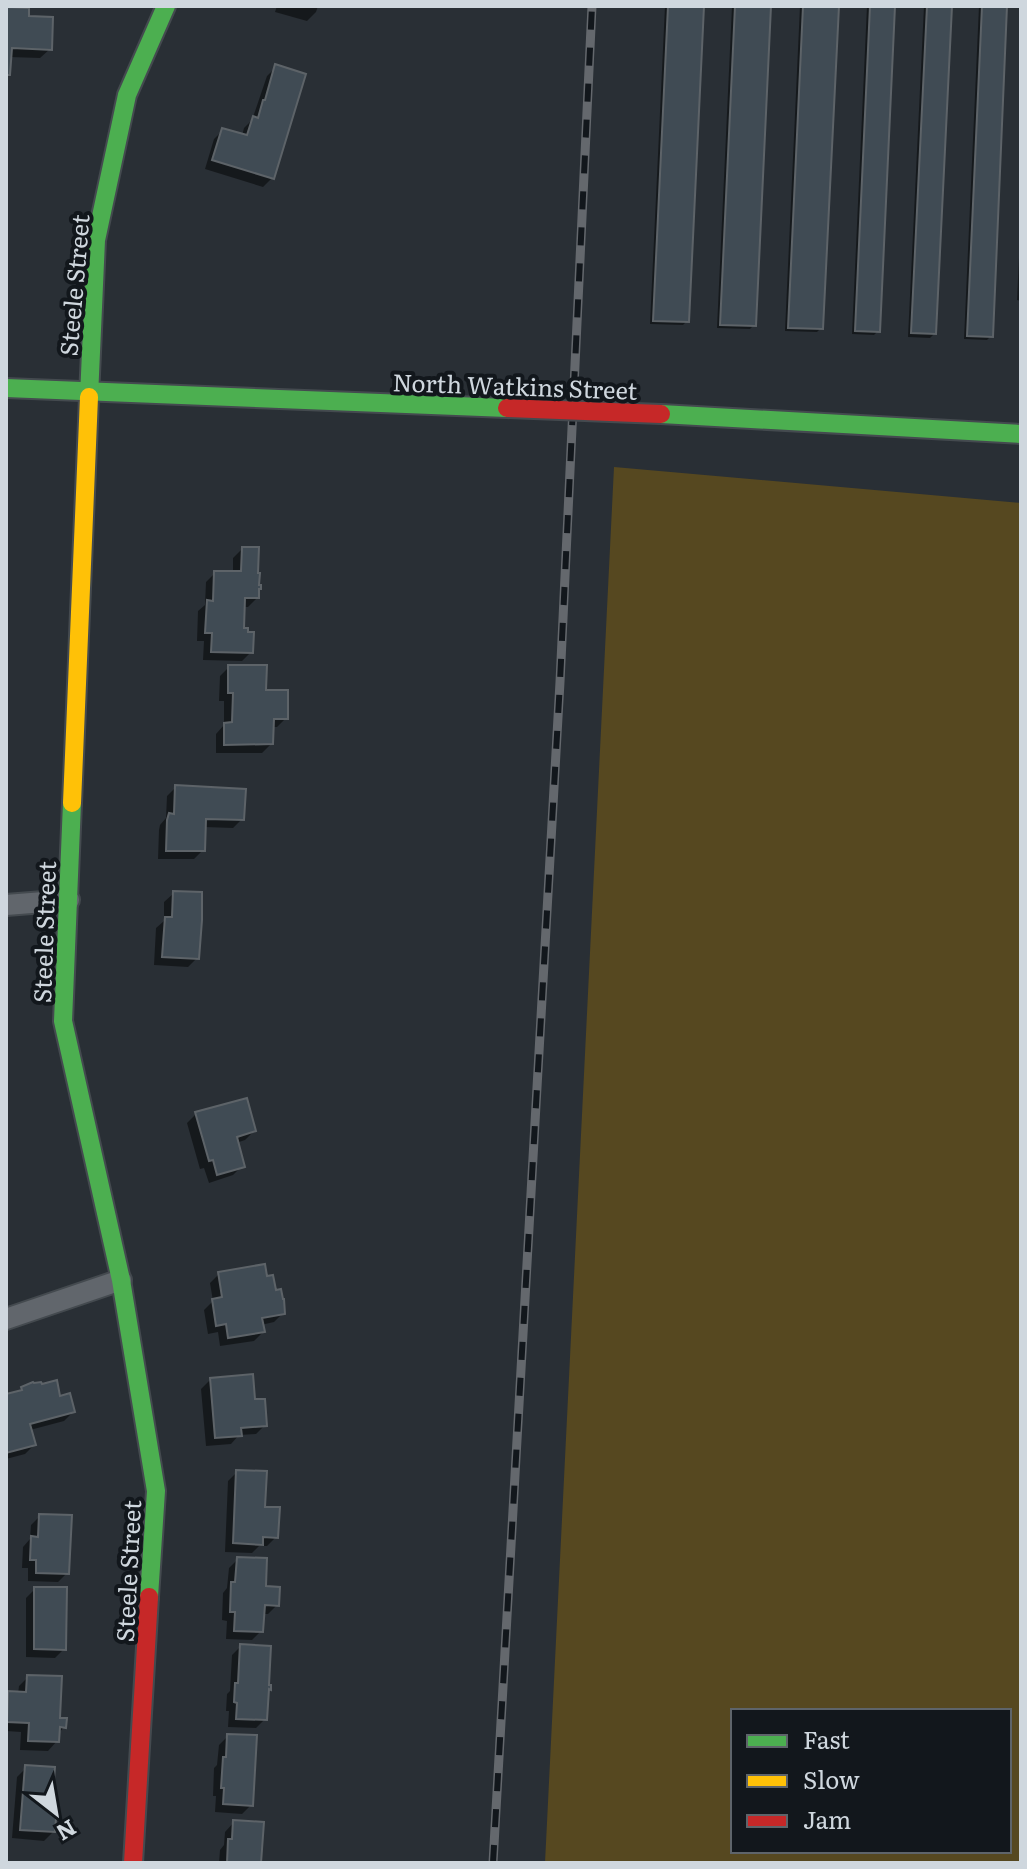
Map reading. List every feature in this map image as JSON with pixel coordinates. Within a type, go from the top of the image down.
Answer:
[{"type":"street","name":"Steele Street","points":[[133,1863],[156,1491],[121,1280],[63,1021],[96,240],[127,95],[166,6]]},
{"type":"street","name":"North Watkins Street","points":[[6,388],[661,414],[1021,434]]},
{"type":"street","points":[[6,905],[69,900]]},
{"type":"street","points":[[6,1319],[121,1280]]},
{"type":"shaded area","points":[[614,467],[1021,503],[1021,1863],[545,1863]]},
{"type":"building","points":[[668,6],[704,6],[689,322],[653,321]]},
{"type":"building","points":[[735,6],[771,6],[756,326],[720,325]]},
{"type":"building","points":[[803,6],[839,6],[823,329],[788,328]]},
{"type":"building","points":[[870,6],[895,6],[880,332],[855,331]]},
{"type":"building","points":[[927,6],[952,6],[936,334],[911,333]]},
{"type":"building","points":[[982,6],[1007,6],[993,337],[967,336]]},
{"type":"building","points":[[6,7],[29,8],[29,16],[53,17],[52,50],[12,48],[10,75],[6,75]]},
{"type":"building","points":[[275,64],[306,74],[274,179],[212,160],[222,128],[247,135],[253,116],[258,118]]},
{"type":"building","points":[[242,547],[259,547],[259,598],[245,598],[244,628],[254,632],[253,653],[211,652],[212,633],[205,633],[207,600],[213,601],[214,571],[241,571]]},
{"type":"building","points":[[228,665],[267,665],[266,690],[288,690],[288,719],[274,719],[273,744],[224,745],[224,723],[232,722],[233,693],[228,693]]},
{"type":"building","points":[[175,785],[246,789],[244,820],[206,819],[205,851],[166,851],[167,820],[169,813],[174,814]]},
{"type":"building","points":[[173,891],[202,892],[199,959],[162,957],[165,917],[172,917]]},
{"type":"building","points":[[247,1098],[256,1131],[237,1137],[245,1167],[217,1175],[213,1160],[209,1161],[195,1112]]},
{"type":"building","points":[[265,1264],[267,1276],[273,1275],[276,1290],[281,1289],[285,1314],[262,1318],[265,1332],[228,1338],[226,1324],[216,1326],[212,1299],[222,1297],[218,1272]]},
{"type":"building","points":[[253,1374],[255,1399],[265,1399],[267,1426],[241,1428],[242,1436],[215,1438],[210,1378]]},
{"type":"building","points":[[57,1380],[60,1396],[70,1393],[75,1412],[30,1424],[36,1445],[6,1453],[6,1394],[22,1390],[21,1387],[33,1382],[42,1384]]},
{"type":"building","points":[[236,1470],[267,1471],[265,1507],[280,1507],[278,1538],[263,1537],[263,1545],[233,1543]]},
{"type":"building","points":[[39,1514],[72,1515],[69,1574],[36,1573],[36,1560],[30,1560],[31,1536],[38,1537]]},
{"type":"building","points":[[237,1557],[267,1558],[266,1586],[280,1587],[279,1606],[265,1605],[263,1632],[234,1631],[235,1612],[230,1612],[231,1582],[235,1582]]},
{"type":"building","points":[[34,1587],[67,1587],[66,1650],[34,1649]]},
{"type":"building","points":[[240,1644],[271,1646],[267,1720],[236,1719],[235,1683],[238,1683]]},
{"type":"building","points":[[27,1675],[62,1676],[60,1718],[67,1718],[66,1728],[60,1727],[59,1742],[28,1741],[29,1723],[7,1722],[8,1691],[26,1692]]},
{"type":"building","points":[[227,1734],[257,1735],[253,1806],[223,1804],[224,1788],[221,1788]]},
{"type":"building","points":[[25,1765],[55,1767],[52,1805],[57,1805],[55,1832],[20,1830]]},
{"type":"building","points":[[233,1820],[264,1822],[261,1863],[227,1863]]},
{"type":"railway","points":[[493,1863],[560,682],[592,6]]},
{"type":"traffic: fast","points":[[89,397],[96,240],[127,95],[166,6]]},
{"type":"traffic: fast","points":[[6,388],[507,408]]},
{"type":"traffic: fast","points":[[661,414],[1021,434]]},
{"type":"traffic: fast","points":[[72,803],[63,1021],[121,1280],[156,1491],[149,1597]]},
{"type":"traffic: slow","points":[[72,803],[89,397]]},
{"type":"traffic: jam","points":[[507,408],[661,414]]},
{"type":"traffic: jam","points":[[133,1863],[149,1597]]}]
